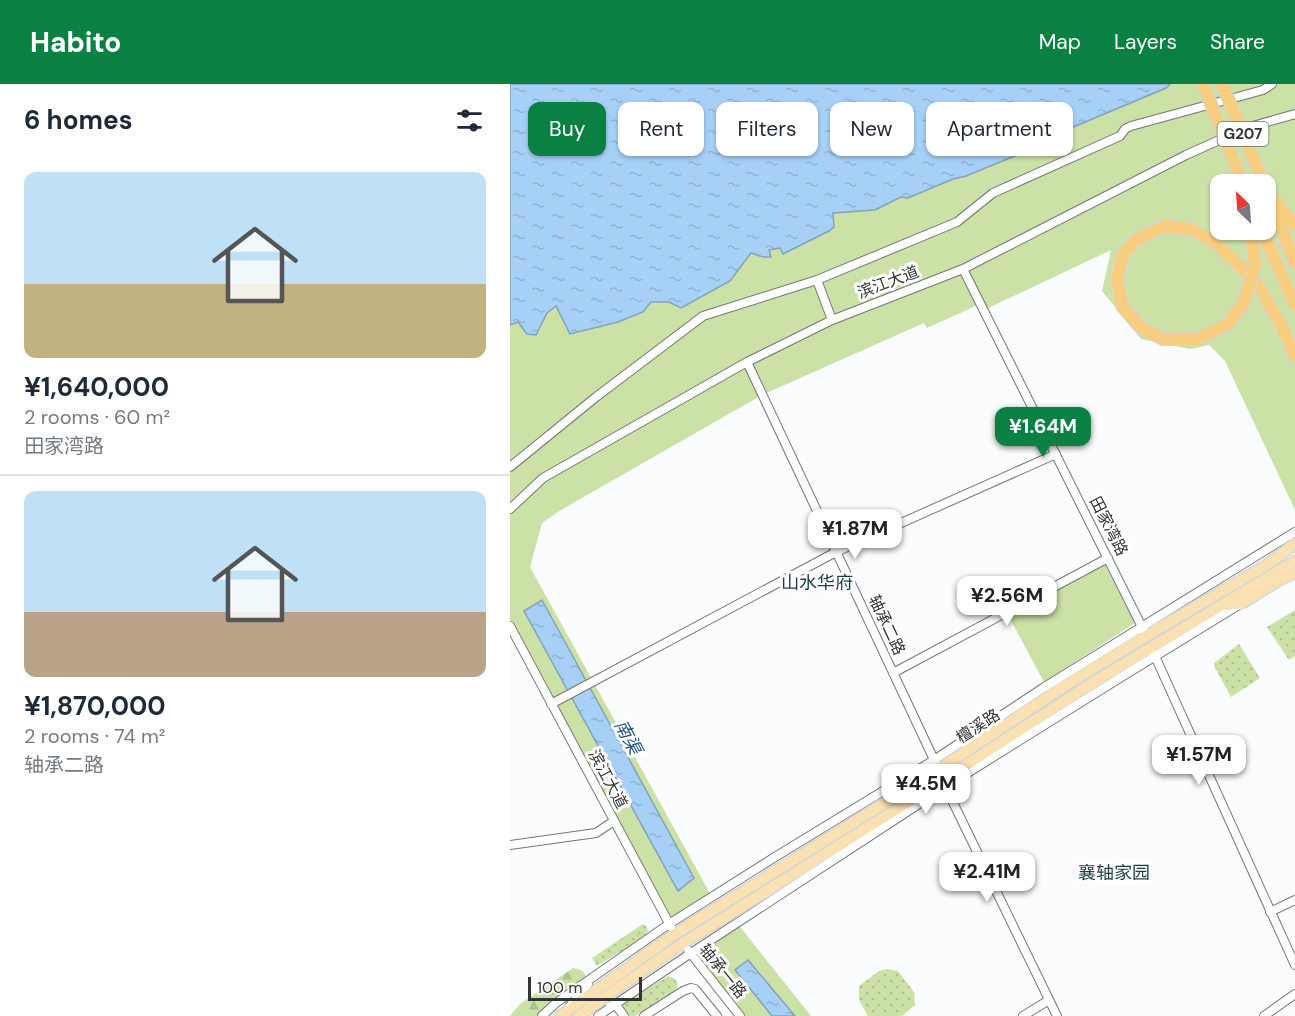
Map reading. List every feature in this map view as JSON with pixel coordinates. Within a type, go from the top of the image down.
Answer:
[{"type":"highway","name":"G207","points":[[1203,84],[1239,174]]},
{"type":"highway","name":"G207","points":[[1222,84],[1260,174]]},
{"type":"highway","points":[[1276,202],[1295,226]]},
{"type":"highway","points":[[1276,215],[1295,263]]},
{"type":"highway","points":[[1210,239],[1190,229],[1166,226],[1137,239],[1122,256],[1117,280],[1122,306],[1140,327],[1163,339],[1197,339],[1229,322],[1244,302],[1250,283],[1254,265],[1252,240]]},
{"type":"highway","points":[[1212,240],[1245,270],[1261,290],[1295,356]]},
{"type":"highway","points":[[1266,240],[1295,305]]},
{"type":"main road","name":"檀溪路","points":[[563,1013],[672,929],[1066,685],[1144,632],[1269,563],[1295,542]]},
{"type":"main road","name":"檀溪路","points":[[581,1016],[682,944],[944,784],[1094,682],[1153,652],[1221,606],[1295,561]]},
{"type":"main road","points":[[1221,606],[1244,602],[1295,573]]},
{"type":"street","points":[[510,467],[596,397],[703,316],[817,280],[957,222],[993,193],[1120,136],[1125,129],[1131,126],[1263,90],[1272,84]]},
{"type":"street","name":"滨江大道","points":[[510,509],[543,478],[747,362],[832,320],[963,269],[1186,155],[1246,128],[1295,114]]},
{"type":"street","name":"田家湾路","points":[[963,269],[1144,632]]},
{"type":"street","points":[[817,280],[832,320]]},
{"type":"street","name":"轴承二路","points":[[747,362],[936,765]]},
{"type":"street","points":[[553,703],[836,552],[1056,454]]},
{"type":"street","points":[[1144,632],[1295,532]]},
{"type":"street","points":[[893,673],[1108,558]]},
{"type":"street","points":[[1244,602],[1153,652],[1295,965]]},
{"type":"street","name":"滨江大道","points":[[510,626],[682,944]]},
{"type":"street","points":[[598,1016],[944,784],[1057,1016]]},
{"type":"street","points":[[510,845],[596,833],[614,821]]},
{"type":"street","points":[[1270,912],[1295,900]]},
{"type":"street","points":[[542,1016],[556,1003],[594,977],[672,929]]},
{"type":"street","name":"轴承一路","points":[[682,944],[740,1016]]},
{"type":"street","points":[[563,1013],[594,977]]},
{"type":"street","points":[[644,1016],[691,987],[717,1016]]},
{"type":"street","points":[[1264,1016],[1295,994]]},
{"type":"street","points":[[1023,1016],[1049,1000]]},
{"type":"street","points":[[581,1016],[615,1004]]},
{"type":"street","points":[[615,1004],[624,1016]]},
{"type":"green space","points":[[1170,84],[1295,84],[1295,510],[1225,361],[1209,345],[1190,349],[1141,339],[1102,291],[1111,250],[984,310],[980,304],[927,328],[924,323],[762,395],[561,510],[542,523],[530,567],[712,897],[669,924],[510,626],[510,325],[518,322],[527,334],[536,335],[547,312],[556,306],[570,334],[618,322],[643,312],[651,302],[669,302],[730,281],[751,253],[763,257],[771,256],[769,250],[780,248],[783,253],[832,213],[875,210],[901,197],[966,176],[1015,156],[1073,156],[1073,127],[1166,88]]},
{"type":"green space","points":[[1104,563],[1135,623],[1044,682],[1008,615]]},
{"type":"green space","points":[[1295,610],[1295,656],[1289,660],[1267,627]]},
{"type":"green space","points":[[1239,644],[1260,678],[1231,697],[1214,663]]},
{"type":"green space","points":[[737,923],[811,1016],[740,1016],[691,953]]},
{"type":"green space","points":[[643,924],[648,931],[643,938],[597,966],[592,958]]},
{"type":"green space","points":[[573,968],[583,971],[586,977],[536,1016],[510,1016],[520,1004]]},
{"type":"green space","points":[[887,969],[898,971],[914,992],[915,1005],[902,1016],[868,1016],[859,1000],[859,986],[879,971]]},
{"type":"green space","points":[[668,976],[675,979],[678,984],[676,990],[635,1016],[629,1016],[622,1007],[623,1004]]},
{"type":"water","points":[[510,84],[1170,84],[1166,88],[1073,127],[1073,102],[926,102],[926,156],[1015,156],[908,198],[901,197],[875,210],[833,213],[834,227],[829,231],[783,254],[780,248],[769,250],[771,257],[751,253],[730,281],[681,308],[669,302],[651,302],[643,312],[618,322],[570,334],[556,306],[547,313],[536,335],[527,334],[518,322],[510,325]]},
{"type":"water","name":"南渠","points":[[542,600],[694,878],[678,891],[524,611]]},
{"type":"water","points":[[748,960],[795,1016],[772,1016],[735,970]]},
{"type":"district","name":"山水华府","points":[[817,583]]},
{"type":"district","name":"襄轴家园","points":[[1114,873]]}]
